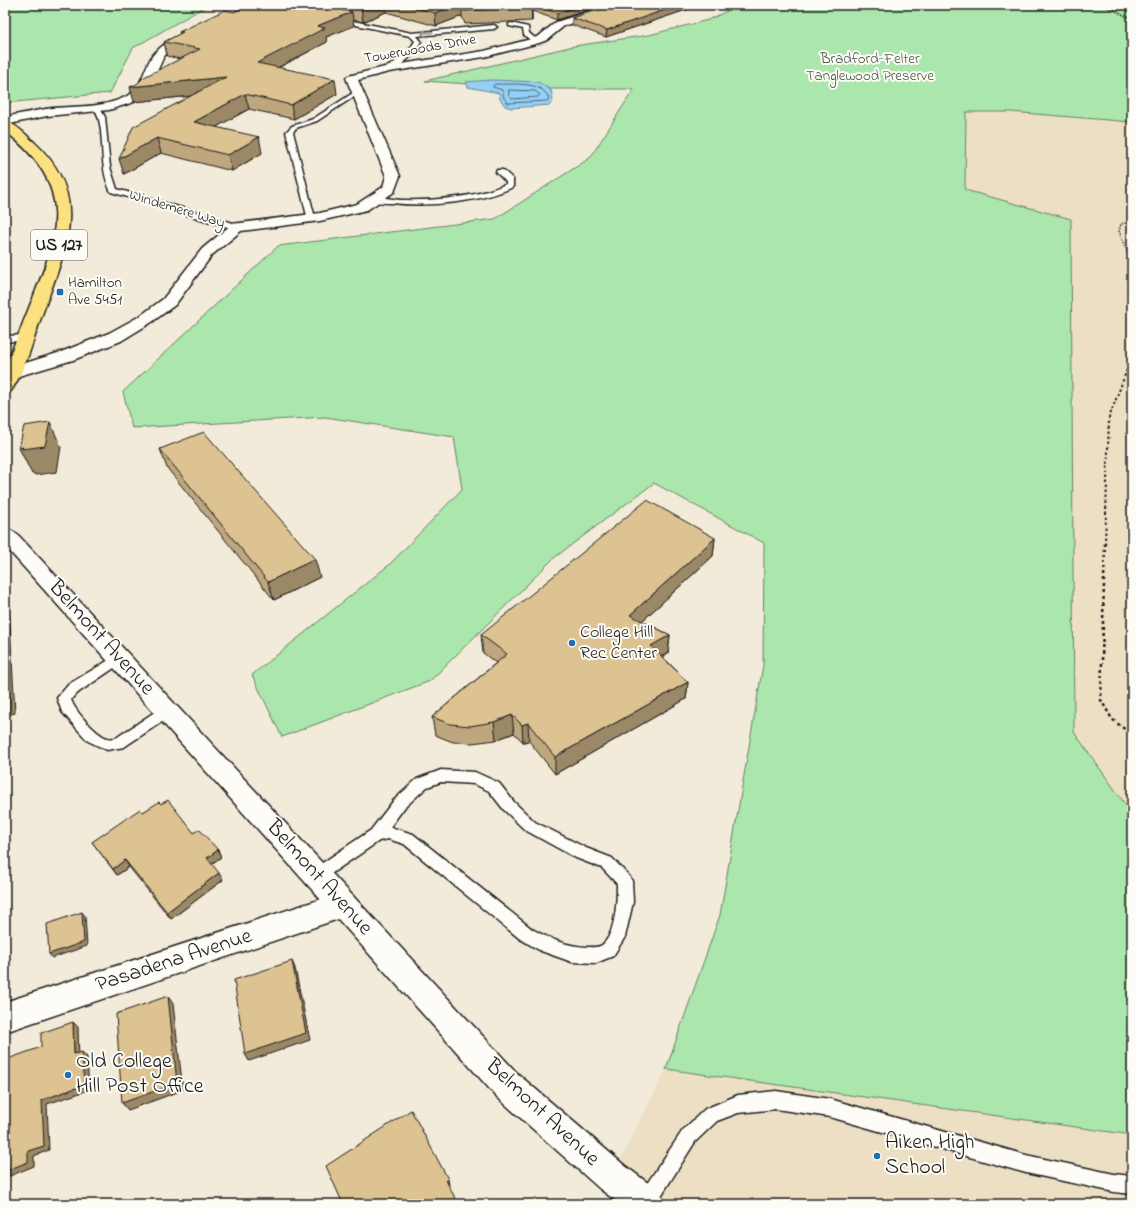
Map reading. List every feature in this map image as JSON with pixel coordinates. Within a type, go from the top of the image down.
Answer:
[{"type":"main road","name":"US 127","points":[[5,125],[27,142],[53,173],[56,178],[61,198],[64,221],[58,250],[9,380]]},
{"type":"street","name":"Towerwoods Drive","points":[[238,227],[311,218],[344,212],[362,207],[389,188],[393,176],[352,78],[389,69],[484,54],[535,41],[543,38],[560,24],[619,5]]},
{"type":"street","points":[[5,120],[52,112],[98,109],[137,95],[148,82],[156,60],[160,54],[167,48],[201,30]]},
{"type":"street","name":"Windemere Way","points":[[9,380],[108,340],[146,319],[169,302],[207,252],[238,227]]},
{"type":"street","name":"Belmont Avenue","points":[[5,536],[12,541],[507,1085],[612,1177],[647,1203]]},
{"type":"street","name":"Pasadena Avenue","points":[[5,1017],[343,905]]},
{"type":"lane","points":[[333,19],[412,35],[494,27]]},
{"type":"lane","points":[[511,25],[526,28],[526,34],[535,41]]},
{"type":"lane","points":[[389,69],[407,57],[416,46],[418,41],[412,35]]},
{"type":"lane","points":[[311,218],[289,132],[294,128],[315,120],[358,92]]},
{"type":"lane","name":"Windemere Way","points":[[98,109],[102,117],[106,167],[114,190],[238,227]]},
{"type":"lane","points":[[374,199],[397,203],[424,203],[465,198],[502,189],[510,185],[510,181],[500,172]]},
{"type":"lane","points":[[5,339],[25,338]]},
{"type":"lane","points":[[119,659],[74,688],[64,698],[67,708],[93,737],[107,744],[119,743],[167,711]]},
{"type":"lane","points":[[316,875],[376,835],[399,804],[422,783],[441,776],[474,778],[494,787],[509,806],[530,826],[581,853],[607,862],[624,881],[625,902],[617,937],[607,951],[596,955],[572,954],[547,946],[526,934],[408,839],[388,833],[376,835]]},
{"type":"lane","points":[[647,1203],[689,1136],[711,1115],[738,1104],[776,1100],[830,1108],[1026,1164],[1114,1183],[1132,1185]]},
{"type":"path","points":[[1103,5],[1132,19]]},
{"type":"path","points":[[1132,222],[1121,224],[1118,231],[1132,265]]},
{"type":"path","points":[[1132,356],[1110,418],[1101,700],[1112,719],[1132,734]]},
{"type":"shaded area","points":[[966,108],[1132,122],[1132,814],[1074,732],[1070,219],[965,190]]},
{"type":"shaded area","name":"Aiken High School","points":[[666,1069],[1132,1135],[1132,1204],[648,1204],[612,1177]]},
{"type":"green space","points":[[5,5],[208,5],[133,48],[110,93],[5,103]]},
{"type":"green space","name":"Bradford-Felter Tanglewood Preserve","points":[[740,5],[1132,5],[1132,122],[1011,112],[966,112],[965,190],[1071,219],[1074,732],[1132,814],[1132,1135],[666,1069],[720,915],[763,665],[764,543],[654,483],[554,558],[430,681],[282,737],[252,675],[390,564],[462,489],[454,437],[325,417],[132,428],[123,392],[278,246],[495,219],[590,158],[634,89],[539,89],[425,81],[574,46],[649,35],[708,20]]},
{"type":"water","points":[[492,80],[538,82],[551,90],[553,100],[550,105],[511,108],[505,106],[500,99],[499,93],[468,87],[466,82]]},
{"type":"building","points":[[248,5],[319,5],[352,12],[317,26],[325,28],[257,63],[335,79],[291,105],[245,94],[194,122],[259,137],[228,155],[157,138],[119,159],[133,127],[226,77],[130,87],[137,84],[144,77],[200,49],[164,42],[183,32],[179,32],[225,10],[234,12]]},
{"type":"building","points":[[343,5],[370,5],[361,8]]},
{"type":"building","points":[[406,5],[455,5],[435,13]]},
{"type":"building","points":[[462,5],[531,5],[531,7],[464,11]]},
{"type":"building","points":[[533,5],[582,5],[557,13]]},
{"type":"building","points":[[613,5],[679,5],[607,30],[572,18]]},
{"type":"building","points":[[50,422],[45,446],[22,449],[23,447],[19,448],[24,426]]},
{"type":"building","points":[[204,432],[315,559],[268,582],[160,449]]},
{"type":"building","name":"College Hill Rec Center","points":[[647,500],[715,538],[630,615],[670,635],[651,646],[688,682],[555,757],[528,723],[522,725],[512,715],[494,722],[470,726],[450,724],[432,717],[507,654],[481,635]]},
{"type":"building","points":[[168,800],[194,833],[199,829],[218,850],[207,858],[219,873],[167,912],[125,860],[113,869],[92,842],[140,809],[143,812],[159,802],[161,804]]},
{"type":"building","points":[[82,912],[84,942],[49,954],[47,924]]},
{"type":"building","points":[[292,961],[306,1033],[245,1054],[234,980]]},
{"type":"building","points":[[168,996],[177,1083],[122,1103],[116,1014]]},
{"type":"building","points":[[73,1022],[74,1054],[82,1052],[84,1085],[42,1100],[44,1146],[28,1151],[28,1162],[5,1171],[5,1060],[41,1047],[41,1033]]},
{"type":"building","points":[[411,1110],[448,1179],[446,1180],[458,1204],[373,1204],[371,1201],[366,1204],[343,1204],[326,1166]]},
{"type":"waterway","points":[[1120,5],[1132,10]]},
{"type":"waterway","points":[[1132,73],[1130,76],[1132,77]]},
{"type":"place","name":"Hamilton Ave 5451","points":[[60,292]]},
{"type":"place","name":"College Hill Rec Center","points":[[572,643]]},
{"type":"place","name":"Old College Hill Post Office","points":[[68,1075]]},
{"type":"place","name":"Aiken High School","points":[[877,1156]]}]
